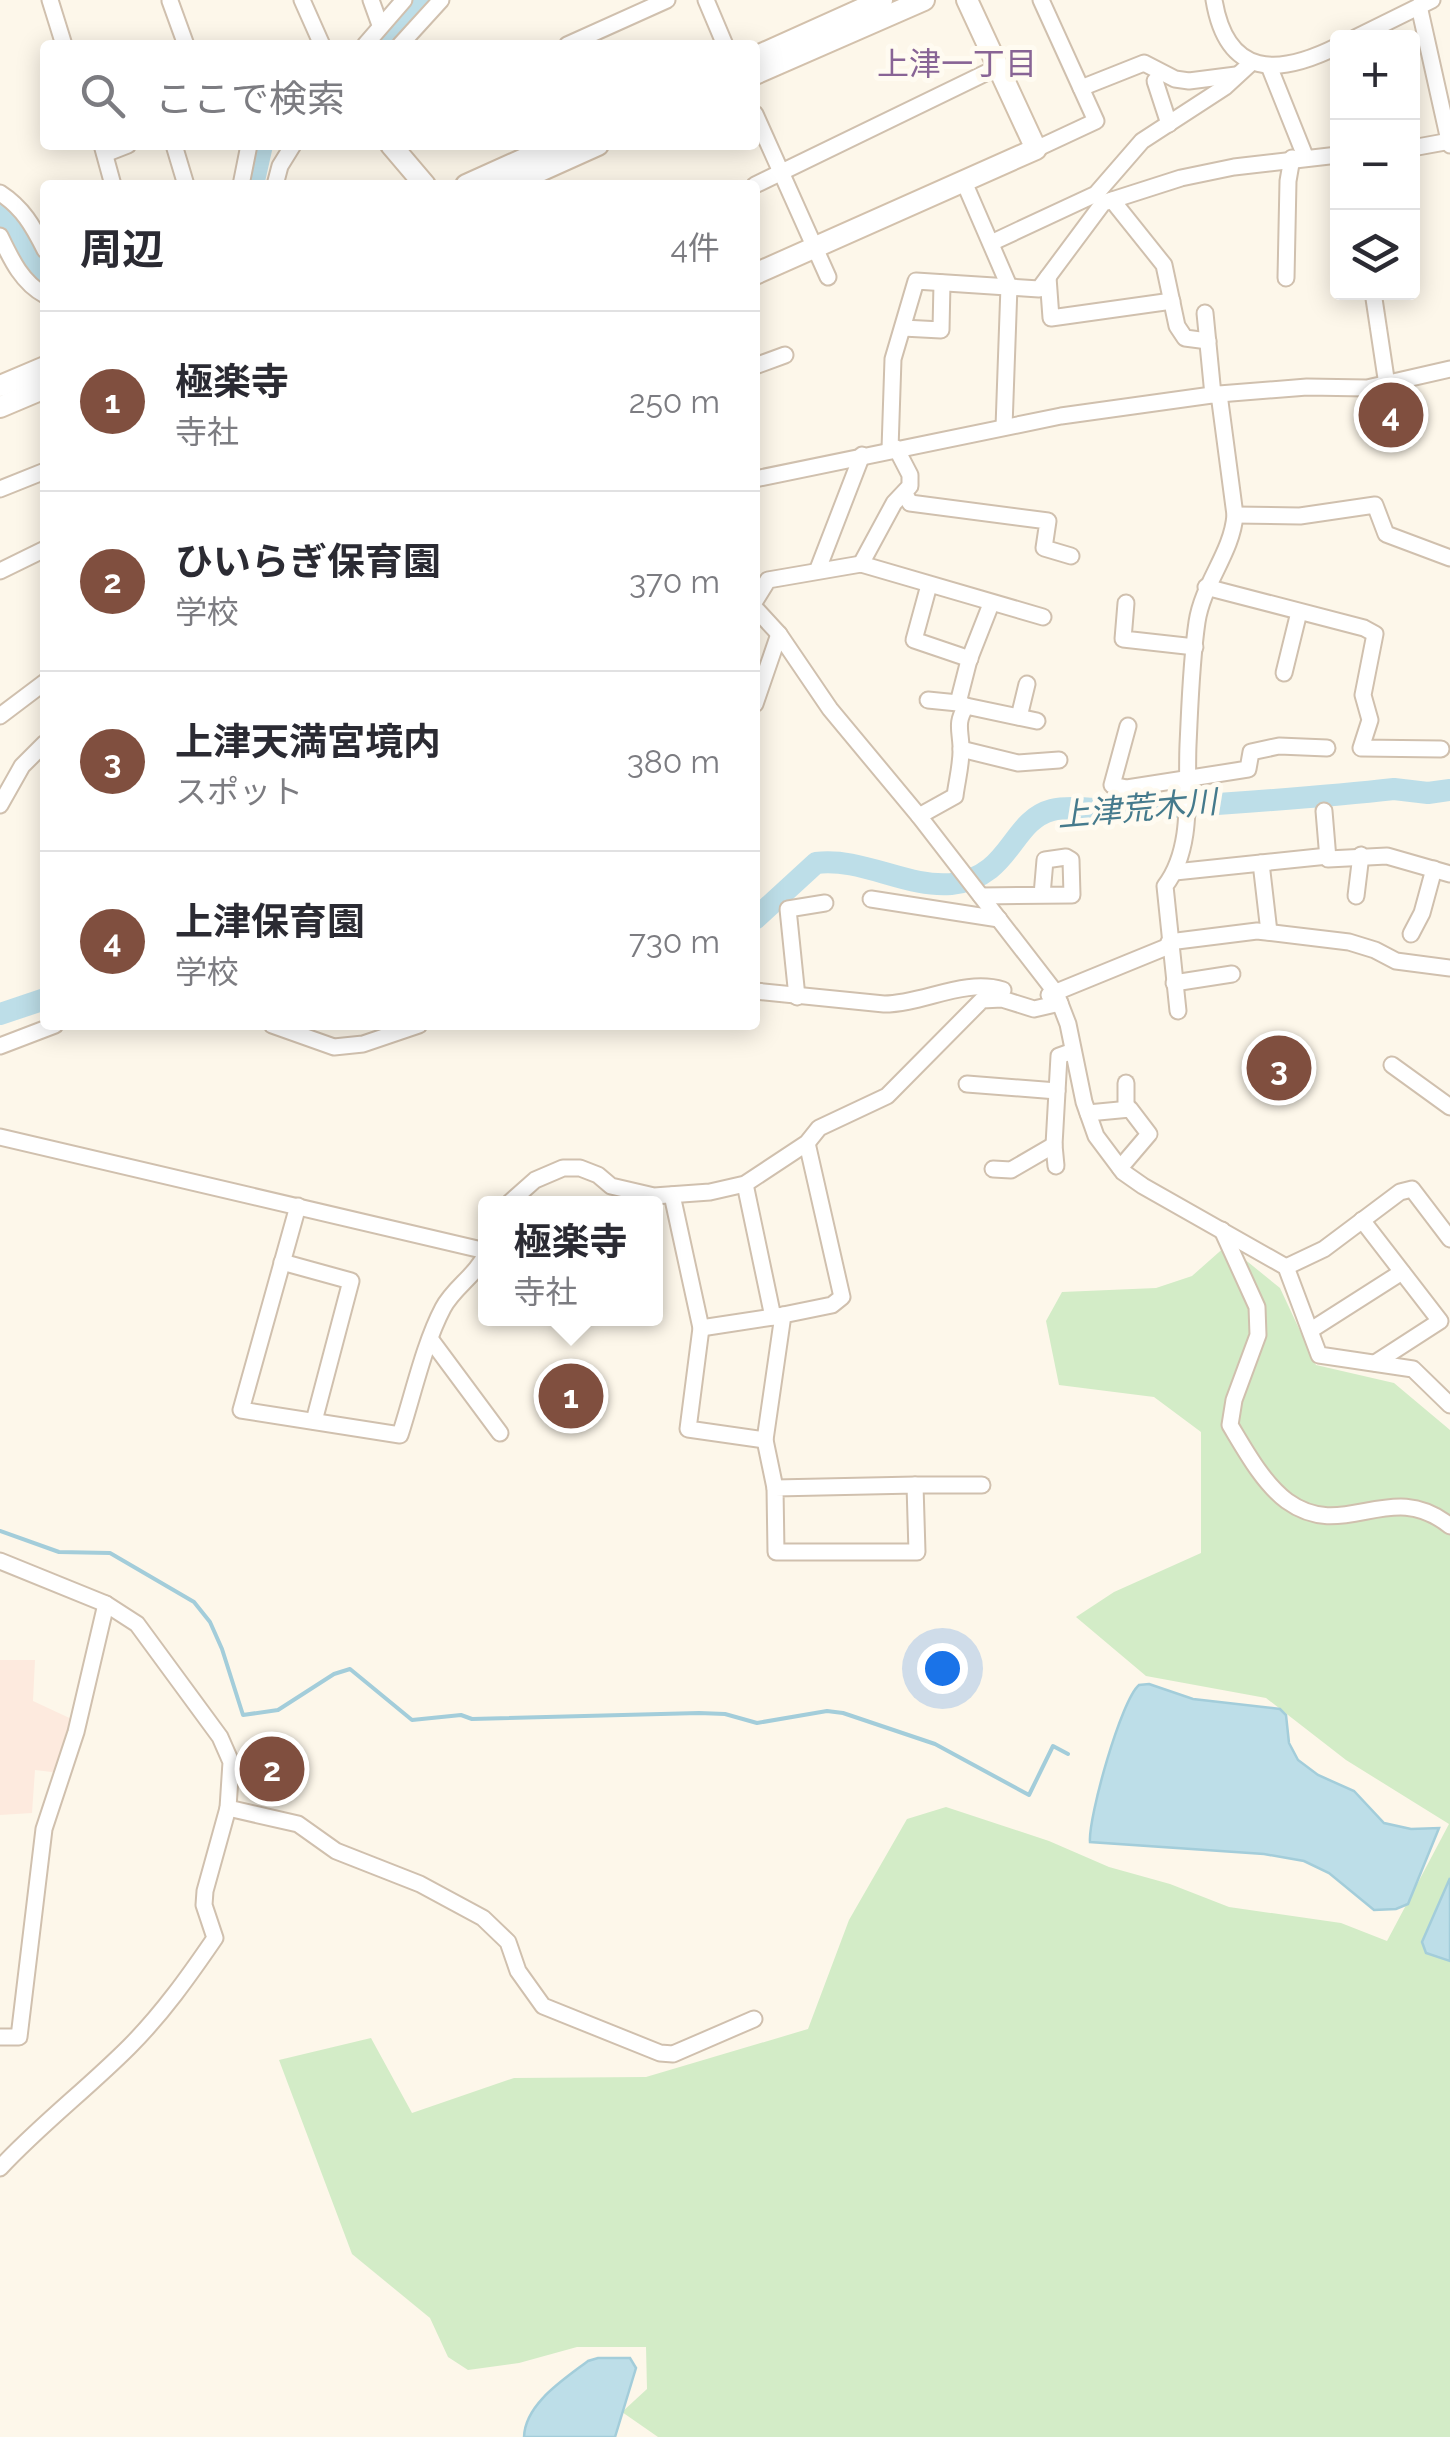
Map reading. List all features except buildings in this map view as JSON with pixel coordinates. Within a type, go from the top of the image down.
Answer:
[{"type":"street","points":[[50,0],[62,40]]},
{"type":"street","points":[[302,0],[320,40]]},
{"type":"street","points":[[371,0],[380,24]]},
{"type":"street","points":[[369,40],[404,0]]},
{"type":"street","points":[[408,40],[441,0]]},
{"type":"street","points":[[577,40],[667,0]]},
{"type":"street","points":[[706,0],[723,40]]},
{"type":"street","points":[[760,55],[882,0]]},
{"type":"street","points":[[760,72],[924,0]]},
{"type":"street","points":[[967,0],[1036,148]]},
{"type":"street","points":[[760,272],[1096,120],[1041,0]]},
{"type":"street","points":[[1214,0],[1223,36],[1245,69]]},
{"type":"street","points":[[170,1],[184,40]]},
{"type":"street","points":[[1372,30],[1426,3],[1450,142],[1420,147]]},
{"type":"street","points":[[1081,88],[1144,63],[1175,79],[1212,80],[1245,69],[1310,60],[1330,50]]},
{"type":"street","points":[[1269,66],[1299,157],[1288,181],[1286,278]]},
{"type":"street","points":[[760,184],[998,67]]},
{"type":"street","points":[[861,564],[894,503],[910,486],[910,475],[893,449],[894,359],[916,281],[1039,290],[1142,142],[1245,69]]},
{"type":"street","points":[[1155,81],[1169,124]]},
{"type":"street","points":[[760,126],[828,277]]},
{"type":"street","points":[[104,150],[112,180]]},
{"type":"street","points":[[176,150],[184,180]]},
{"type":"street","points":[[242,180],[248,150]]},
{"type":"street","points":[[276,180],[289,150]]},
{"type":"street","points":[[394,150],[421,180]]},
{"type":"street","points":[[477,180],[544,150]]},
{"type":"street","points":[[520,180],[587,150]]},
{"type":"street","points":[[991,243],[1103,199],[1181,178],[1330,155]]},
{"type":"street","points":[[964,182],[1009,286],[1004,427]]},
{"type":"street","points":[[0,193],[31,221],[40,240]]},
{"type":"street","points":[[1103,199],[1164,265],[1177,326],[1184,338],[1208,341]]},
{"type":"street","points":[[0,236],[16,268],[40,292]]},
{"type":"street","points":[[1048,277],[1051,318],[1172,302]]},
{"type":"street","points":[[902,328],[941,330],[942,282]]},
{"type":"street","points":[[1373,300],[1387,385]]},
{"type":"street","points":[[1178,1011],[1164,886],[1175,872],[1186,824],[1195,647],[1206,587],[1234,533],[1235,515],[1205,313]]},
{"type":"street","points":[[760,364],[785,355]]},
{"type":"street","points":[[0,386],[40,369]]},
{"type":"street","points":[[760,477],[1004,427],[1216,394],[1307,386],[1367,388],[1450,369]]},
{"type":"street","points":[[0,407],[40,390]]},
{"type":"street","points":[[818,569],[862,455]]},
{"type":"street","points":[[0,488],[40,472]]},
{"type":"street","points":[[904,494],[910,503],[1048,521],[1044,548],[1072,556]]},
{"type":"street","points":[[1235,515],[1300,516],[1376,505],[1386,534],[1450,558]]},
{"type":"street","points":[[0,571],[40,552]]},
{"type":"street","points":[[760,595],[768,580],[861,564],[1042,617]]},
{"type":"street","points":[[930,585],[914,640],[970,658]]},
{"type":"street","points":[[1206,587],[1364,628],[1374,634],[1363,695],[1370,720],[1361,748],[1442,749]]},
{"type":"street","points":[[1126,603],[1124,640],[1195,647]]},
{"type":"street","points":[[920,816],[955,796],[961,749],[957,730],[970,658],[990,604]]},
{"type":"street","points":[[760,610],[830,709],[920,816],[1058,998],[1096,1136],[1120,1168],[1143,1186],[1286,1267],[1319,1355],[1413,1369],[1450,1405]]},
{"type":"street","points":[[1284,672],[1299,612]]},
{"type":"street","points":[[760,689],[779,634]]},
{"type":"street","points":[[1019,717],[1027,684]]},
{"type":"street","points":[[0,714],[40,686]]},
{"type":"street","points":[[928,700],[971,705],[1037,721]]},
{"type":"street","points":[[1128,726],[1112,784],[1126,788],[1248,769],[1251,752],[1262,748],[1328,748]]},
{"type":"street","points":[[0,805],[22,766],[40,747]]},
{"type":"street","points":[[961,749],[1018,763],[1059,760]]},
{"type":"street","points":[[1324,811],[1328,860],[1387,856],[1442,872],[1411,934]]},
{"type":"street","points":[[1356,896],[1361,855]]},
{"type":"street","points":[[1175,872],[1328,856]]},
{"type":"street","points":[[1261,863],[1269,932]]},
{"type":"street","points":[[981,896],[1042,895]]},
{"type":"street","points":[[871,899],[999,920]]},
{"type":"street","points":[[797,997],[788,909],[825,903]]},
{"type":"street","points":[[517,1196],[535,1180],[563,1168],[580,1168],[628,1192],[672,1196],[745,1184],[807,1143],[819,1128],[887,1096],[982,1000],[991,997],[1034,1008],[1169,944],[1258,931],[1349,942],[1396,961],[1450,968]]},
{"type":"street","points":[[1174,982],[1232,974]]},
{"type":"street","points":[[760,992],[904,1004],[931,994],[996,987],[1023,998],[1058,998]]},
{"type":"street","points":[[0,1046],[41,1030]]},
{"type":"street","points":[[286,1030],[334,1047],[363,1044],[404,1030]]},
{"type":"street","points":[[1056,1166],[1060,1056],[1073,1051]]},
{"type":"street","points":[[1392,1065],[1450,1106]]},
{"type":"street","points":[[1126,1083],[1126,1109]]},
{"type":"street","points":[[967,1084],[1057,1091]]},
{"type":"street","points":[[1088,1112],[1130,1109],[1148,1134],[1120,1168]]},
{"type":"street","points":[[0,1137],[478,1250]]},
{"type":"street","points":[[701,1328],[832,1306],[842,1297],[807,1143]]},
{"type":"street","points":[[993,1169],[1011,1170],[1054,1145]]},
{"type":"street","points":[[745,1184],[778,1316],[764,1440],[775,1488],[776,1552],[917,1552],[916,1485]]},
{"type":"street","points":[[1286,1267],[1324,1249],[1400,1192],[1412,1189],[1450,1239]]},
{"type":"street","points":[[672,1196],[701,1328],[688,1429],[764,1440]]},
{"type":"street","points":[[298,1206],[241,1410],[400,1435],[443,1308],[478,1268]]},
{"type":"street","points":[[1362,1220],[1440,1321],[1375,1363]]},
{"type":"street","points":[[1222,1230],[1257,1307],[1258,1335],[1234,1400],[1230,1425],[1249,1456],[1284,1499],[1312,1514],[1346,1516],[1399,1504],[1433,1512],[1450,1526]]},
{"type":"street","points":[[282,1262],[351,1280],[314,1421]]},
{"type":"street","points":[[1310,1330],[1402,1272]]},
{"type":"street","points":[[431,1340],[500,1434]]},
{"type":"street","points":[[775,1488],[982,1484]]},
{"type":"street","points":[[0,1561],[106,1604],[137,1624],[220,1737],[231,1762],[228,1808],[205,1891],[204,1905],[216,1938],[129,2048],[0,2168]]},
{"type":"street","points":[[0,2037],[19,2037],[44,1828],[76,1732],[106,1604]]},
{"type":"street","points":[[228,1808],[298,1824],[336,1851],[420,1884],[484,1918],[508,1942],[518,1970],[543,2006],[660,2053],[674,2054],[754,2019]]},
{"type":"shaded area","points":[[0,1660],[35,1660],[33,1701],[78,1722],[60,1773],[35,1770],[32,1813],[0,1815]]},
{"type":"green space","points":[[1227,1245],[1280,1288],[1316,1365],[1394,1383],[1450,1430],[1450,2437],[658,2437],[622,2412],[647,2389],[646,2347],[577,2347],[519,2363],[468,2370],[448,2357],[430,2318],[352,2254],[279,2060],[371,2038],[412,2113],[514,2078],[646,2077],[808,2029],[849,1920],[907,1819],[946,1807],[1229,1907],[1341,1923],[1387,1941],[1449,1824],[1346,1760],[1266,1698],[1146,1676],[1076,1617],[1114,1592],[1201,1553],[1201,1432],[1154,1397],[1059,1385],[1046,1321],[1062,1292],[1156,1288],[1192,1276]]},
{"type":"water","points":[[1149,1684],[1193,1699],[1280,1709],[1286,1715],[1289,1743],[1298,1760],[1318,1775],[1354,1791],[1384,1823],[1411,1829],[1439,1828],[1408,1904],[1374,1910],[1329,1873],[1304,1861],[1264,1854],[1090,1842],[1094,1809],[1123,1712],[1139,1685]]},
{"type":"water","points":[[1450,1878],[1450,1961],[1426,1953],[1422,1942]]},
{"type":"water","points":[[630,2358],[636,2368],[615,2437],[524,2437],[538,2403],[588,2361]]},
{"type":"waterway","points":[[387,40],[421,0]]},
{"type":"waterway","points":[[254,180],[261,150]]},
{"type":"waterway","points":[[0,210],[40,269]]},
{"type":"waterway","name":"上津荒木川","points":[[760,914],[816,863],[850,864],[934,884],[971,879],[999,860],[1027,825],[1052,810],[1128,810],[1394,789],[1428,793],[1450,790]]},
{"type":"waterway","name":"上津荒木川","points":[[0,1014],[40,1001]]},
{"type":"waterway","points":[[0,1531],[59,1552],[110,1553],[194,1602],[210,1622],[222,1649],[243,1715],[278,1710],[334,1674],[350,1669],[412,1720],[461,1715],[472,1719],[699,1713],[725,1714],[757,1723],[827,1711],[843,1713],[935,1744],[1029,1795],[1053,1746],[1068,1754]]},
{"type":"place","name":"上津保育園","points":[[1391,415]]},
{"type":"place","name":"上津天満宮境内","points":[[1279,1068]]},
{"type":"place","name":"極楽寺","points":[[571,1396]]},
{"type":"place","name":"ひいらぎ保育園","points":[[272,1769]]},
{"type":"district","name":"上津一丁目","points":[[957,63]]}]
